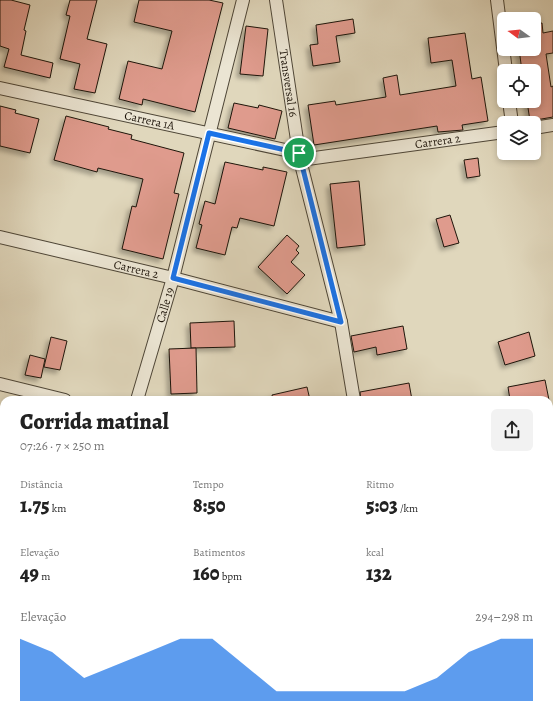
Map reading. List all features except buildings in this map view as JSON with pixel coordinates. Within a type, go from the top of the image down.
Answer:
[{"type":"street","name":"Calle 19","points":[[138,396],[173,278],[243,0]]},
{"type":"street","points":[[497,0],[505,64]]},
{"type":"street","name":"Transversal 16","points":[[274,1],[299,157],[341,322],[353,396]]},
{"type":"street","name":"Carrera 1A","points":[[0,88],[209,133],[299,157]]},
{"type":"street","points":[[541,127],[553,125]]},
{"type":"street","name":"Carrera 2","points":[[299,157],[497,133]]},
{"type":"street","name":"Carrera 2","points":[[0,237],[173,278],[341,322]]},
{"type":"street","points":[[0,384],[49,396]]},
{"type":"route","points":[[209,133],[299,153],[341,322],[173,278],[209,133]]}]
